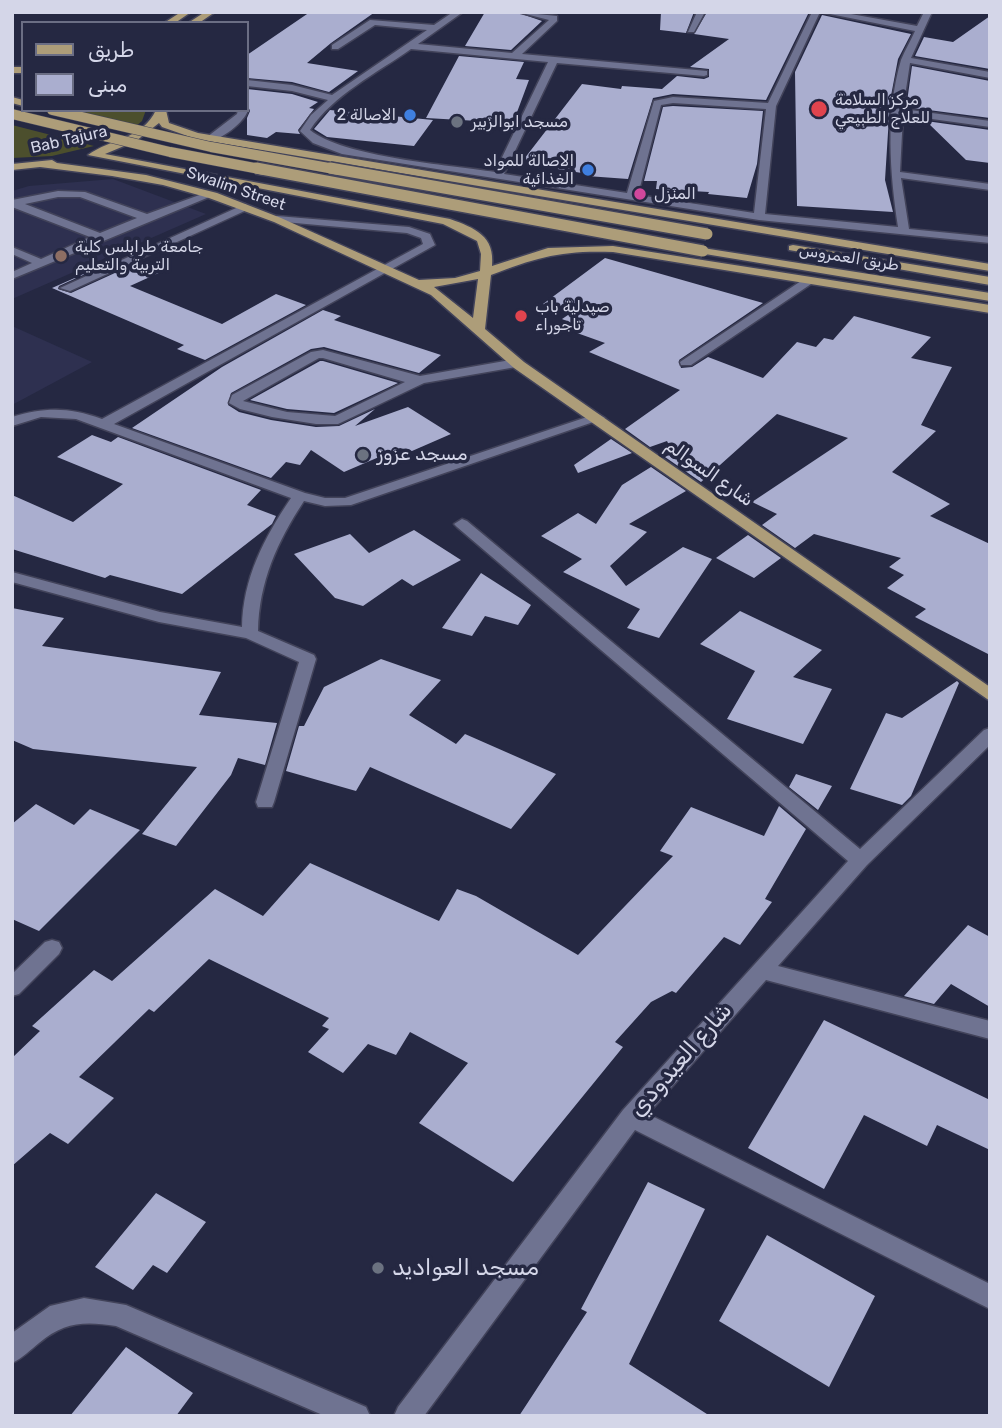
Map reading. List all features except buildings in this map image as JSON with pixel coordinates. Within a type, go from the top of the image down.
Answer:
[{"type":"main road","points":[[171,21],[187,12]]},
{"type":"main road","points":[[195,21],[211,12]]},
{"type":"main road","name":"طريق العمروس","points":[[61,112],[211,147],[990,281]]},
{"type":"main road","points":[[160,112],[164,125],[176,131],[211,139],[990,268]]},
{"type":"main road","name":"Bab Tajura","points":[[12,167],[43,165],[93,155],[126,143],[148,129],[160,112]]},
{"type":"main road","name":"طريق العمروس","points":[[12,114],[170,152],[703,251],[990,297]]},
{"type":"main road","points":[[93,155],[446,221],[479,236],[488,253],[479,331]]},
{"type":"main road","name":"Swalim Street","points":[[43,165],[137,177],[209,195],[277,219],[383,271],[408,280]]},
{"type":"main road","points":[[408,280],[444,284],[470,280],[549,251],[613,248],[808,282],[990,309]]},
{"type":"main road","name":"شارع السوالم","points":[[408,280],[445,299],[516,363],[990,695]]},
{"type":"street","points":[[459,12],[334,98],[334,102],[306,126],[305,131],[317,142],[355,153],[498,176],[759,217],[990,240]]},
{"type":"street","points":[[514,56],[554,18],[522,12]]},
{"type":"street","points":[[691,30],[701,12]]},
{"type":"street","points":[[759,217],[771,106],[816,12]]},
{"type":"street","points":[[824,12],[920,29]]},
{"type":"street","points":[[904,232],[895,174],[898,111],[906,60],[928,12]]},
{"type":"street","points":[[335,47],[373,22],[435,28]]},
{"type":"street","points":[[410,46],[704,73]]},
{"type":"street","points":[[498,176],[554,59]]},
{"type":"street","points":[[906,60],[990,75]]},
{"type":"street","points":[[248,83],[292,88],[334,98]]},
{"type":"street","points":[[632,196],[657,103],[673,100],[771,106]]},
{"type":"street","points":[[898,111],[990,124]]},
{"type":"street","points":[[211,139],[243,112]]},
{"type":"street","points":[[895,174],[990,187]]},
{"type":"street","points":[[13,203],[58,194],[81,194],[146,217]]},
{"type":"street","points":[[12,276],[146,217],[209,195]]},
{"type":"street","points":[[13,203],[100,237]]},
{"type":"street","points":[[66,288],[246,207]]},
{"type":"street","points":[[105,423],[429,245],[426,236],[410,230],[277,219]]},
{"type":"street","points":[[12,250],[41,263]]},
{"type":"street","points":[[686,362],[808,282]]},
{"type":"street","points":[[420,380],[338,420],[330,421],[316,421],[236,403],[237,398],[316,355],[323,354],[408,379],[420,380],[516,363]]},
{"type":"street","points":[[12,422],[53,412],[78,415],[300,496],[326,502],[346,502],[598,418]]},
{"type":"street","points":[[250,634],[249,613],[254,582],[274,534],[300,496]]},
{"type":"street","points":[[462,524],[860,860]]},
{"type":"street","points":[[12,577],[159,617],[250,634],[308,659],[265,802]]},
{"type":"street","name":"شارع العيدودي","points":[[407,1416],[631,1117],[860,860],[990,734]]},
{"type":"street","points":[[12,988],[52,948]]},
{"type":"street","points":[[761,970],[990,1030]]},
{"type":"street","points":[[631,1117],[990,1297]]},
{"type":"street","points":[[12,1350],[40,1323],[66,1311],[90,1309],[117,1314],[357,1416]]},
{"type":"shaded area","name":"جامعة طرابلس كلية التربية والتعليم","points":[[113,179],[206,214],[12,299],[12,191],[29,186]]},
{"type":"shaded area","points":[[12,326],[92,362],[12,405]]},
{"type":"green space","points":[[79,112],[145,112],[142,121],[135,127]]},
{"type":"green space","points":[[12,125],[94,146],[52,156],[12,158]]},
{"type":"place","name":"مركز السلامة للعلاج الطبيعي","points":[[819,109]]},
{"type":"place","name":"الاصالة 2","points":[[410,115]]},
{"type":"place","name":"مسجد ابوالزبير","points":[[457,122]]},
{"type":"place","name":"الاصالة للمواد الغذائية","points":[[588,170]]},
{"type":"place","name":"المنزل","points":[[640,194]]},
{"type":"place","name":"جامعة طرابلس كلية التربية والتعليم","points":[[61,256]]},
{"type":"place","name":"صيدلية باب تاجوراء","points":[[521,316]]},
{"type":"place","name":"مسجد عزوز","points":[[363,455]]},
{"type":"place","name":"مسجد العواديد","points":[[378,1268]]}]
